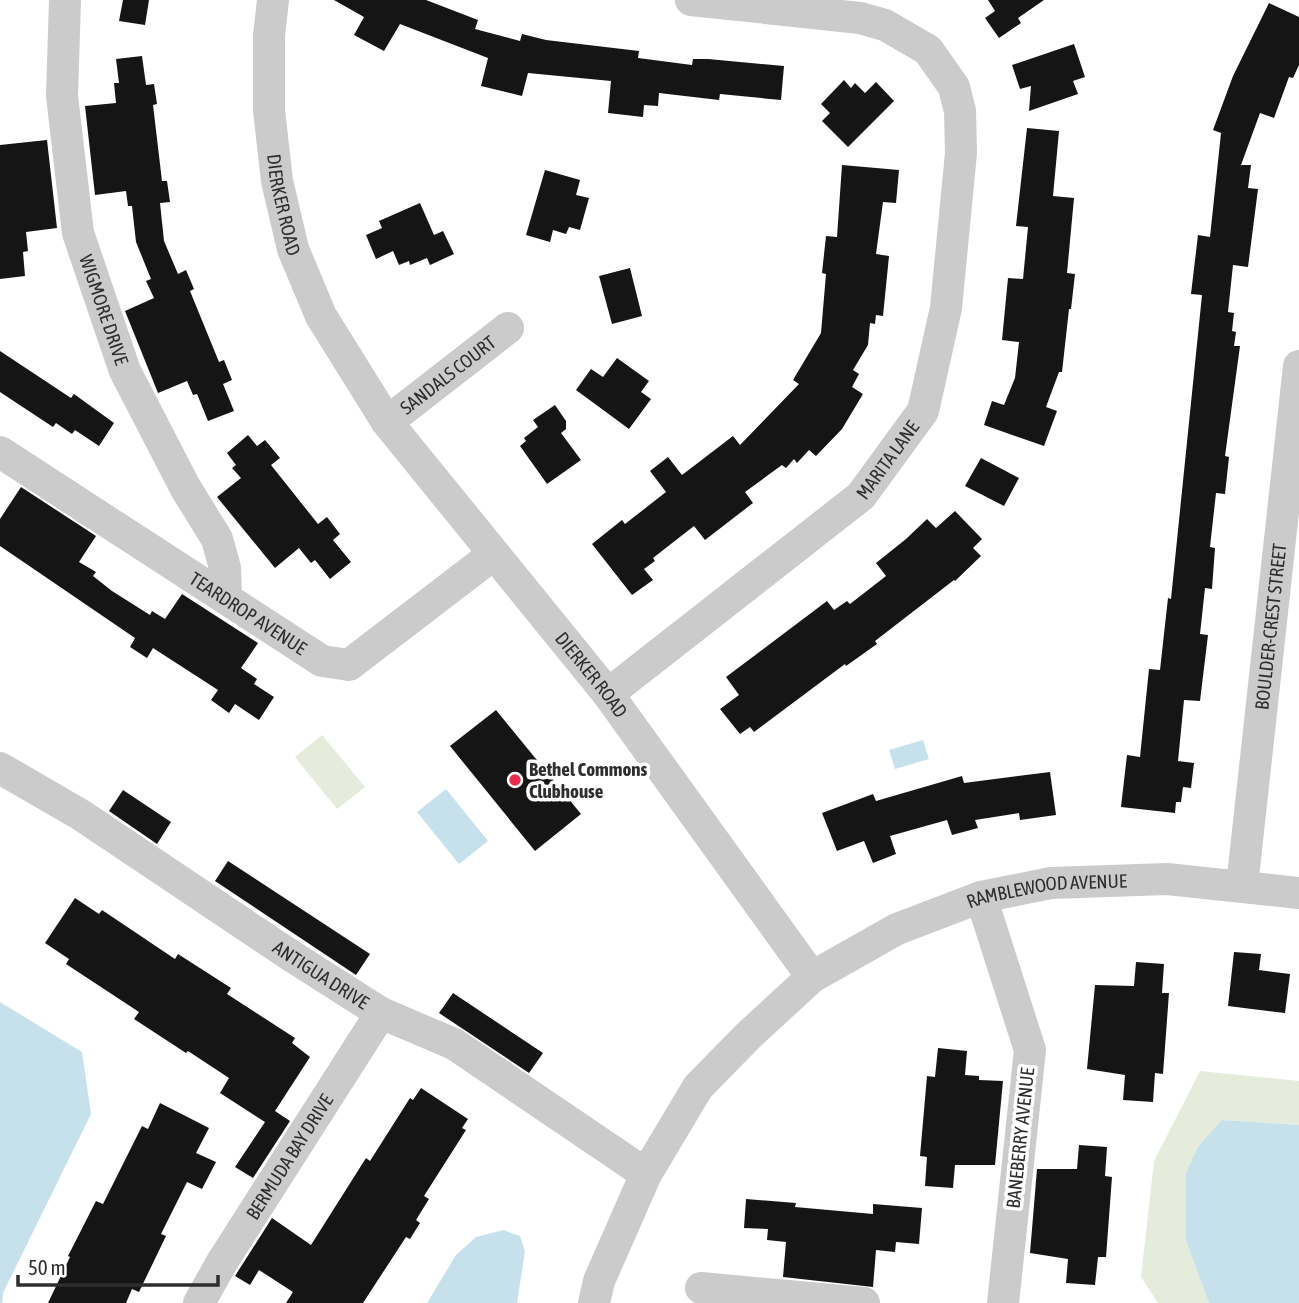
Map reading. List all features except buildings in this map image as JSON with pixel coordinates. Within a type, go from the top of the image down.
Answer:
[{"type":"street","name":"WIGMORE DRIVE","points":[[65,0],[62,96],[78,233],[125,371],[185,487],[217,540],[225,568],[226,597]]},
{"type":"street","name":"DIERKER ROAD","points":[[273,0],[269,36],[268,110],[277,181],[293,249],[321,316],[387,422],[608,694],[812,977]]},
{"type":"street","name":"MARITA LANE","points":[[608,694],[861,496],[923,411],[946,308],[961,153],[960,111],[954,87],[928,50],[886,24],[860,18],[691,0]]},
{"type":"street","name":"SANDALS COURT","points":[[387,422],[508,328]]},
{"type":"street","name":"BOULDER-CREST STREET","points":[[1242,886],[1299,366]]},
{"type":"street","name":"TEARDROP AVENUE","points":[[0,452],[322,661],[349,664],[494,554]]},
{"type":"street","name":"ANTIGUA DRIVE","points":[[0,768],[81,815],[381,1013],[454,1044],[646,1174]]},
{"type":"street","name":"RAMBLEWOOD AVENUE","points":[[812,977],[897,929],[981,897],[1051,883],[1167,879],[1299,893]]},
{"type":"street","name":"BANEBERRY AVENUE","points":[[981,897],[1030,1050],[1003,1303]]},
{"type":"street","points":[[594,1303],[599,1281],[646,1174],[698,1087],[812,977]]},
{"type":"street","name":"BERMUDA BAY DRIVE","points":[[199,1303],[222,1262],[381,1013]]},
{"type":"street","points":[[701,1288],[864,1303]]},
{"type":"green space","points":[[322,735],[365,787],[337,809],[295,757]]},
{"type":"green space","points":[[1200,1071],[1299,1081],[1299,1125],[1222,1120],[1186,1241],[1209,1303],[1158,1303],[1141,1277],[1154,1161]]},
{"type":"water","points":[[923,740],[929,759],[895,769],[889,750]]},
{"type":"water","points":[[446,789],[488,841],[459,864],[417,812]]},
{"type":"water","points":[[0,1002],[82,1052],[91,1114],[3,1293],[2,1303],[0,1303]]},
{"type":"water","points":[[1222,1120],[1299,1125],[1299,1303],[1209,1303],[1186,1241],[1186,1173],[1198,1147]]},
{"type":"water","points":[[503,1230],[520,1236],[525,1251],[517,1303],[427,1303],[456,1255],[476,1237]]},
{"type":"place","name":"Bethel Commons Clubhouse","points":[[515,780]]}]
